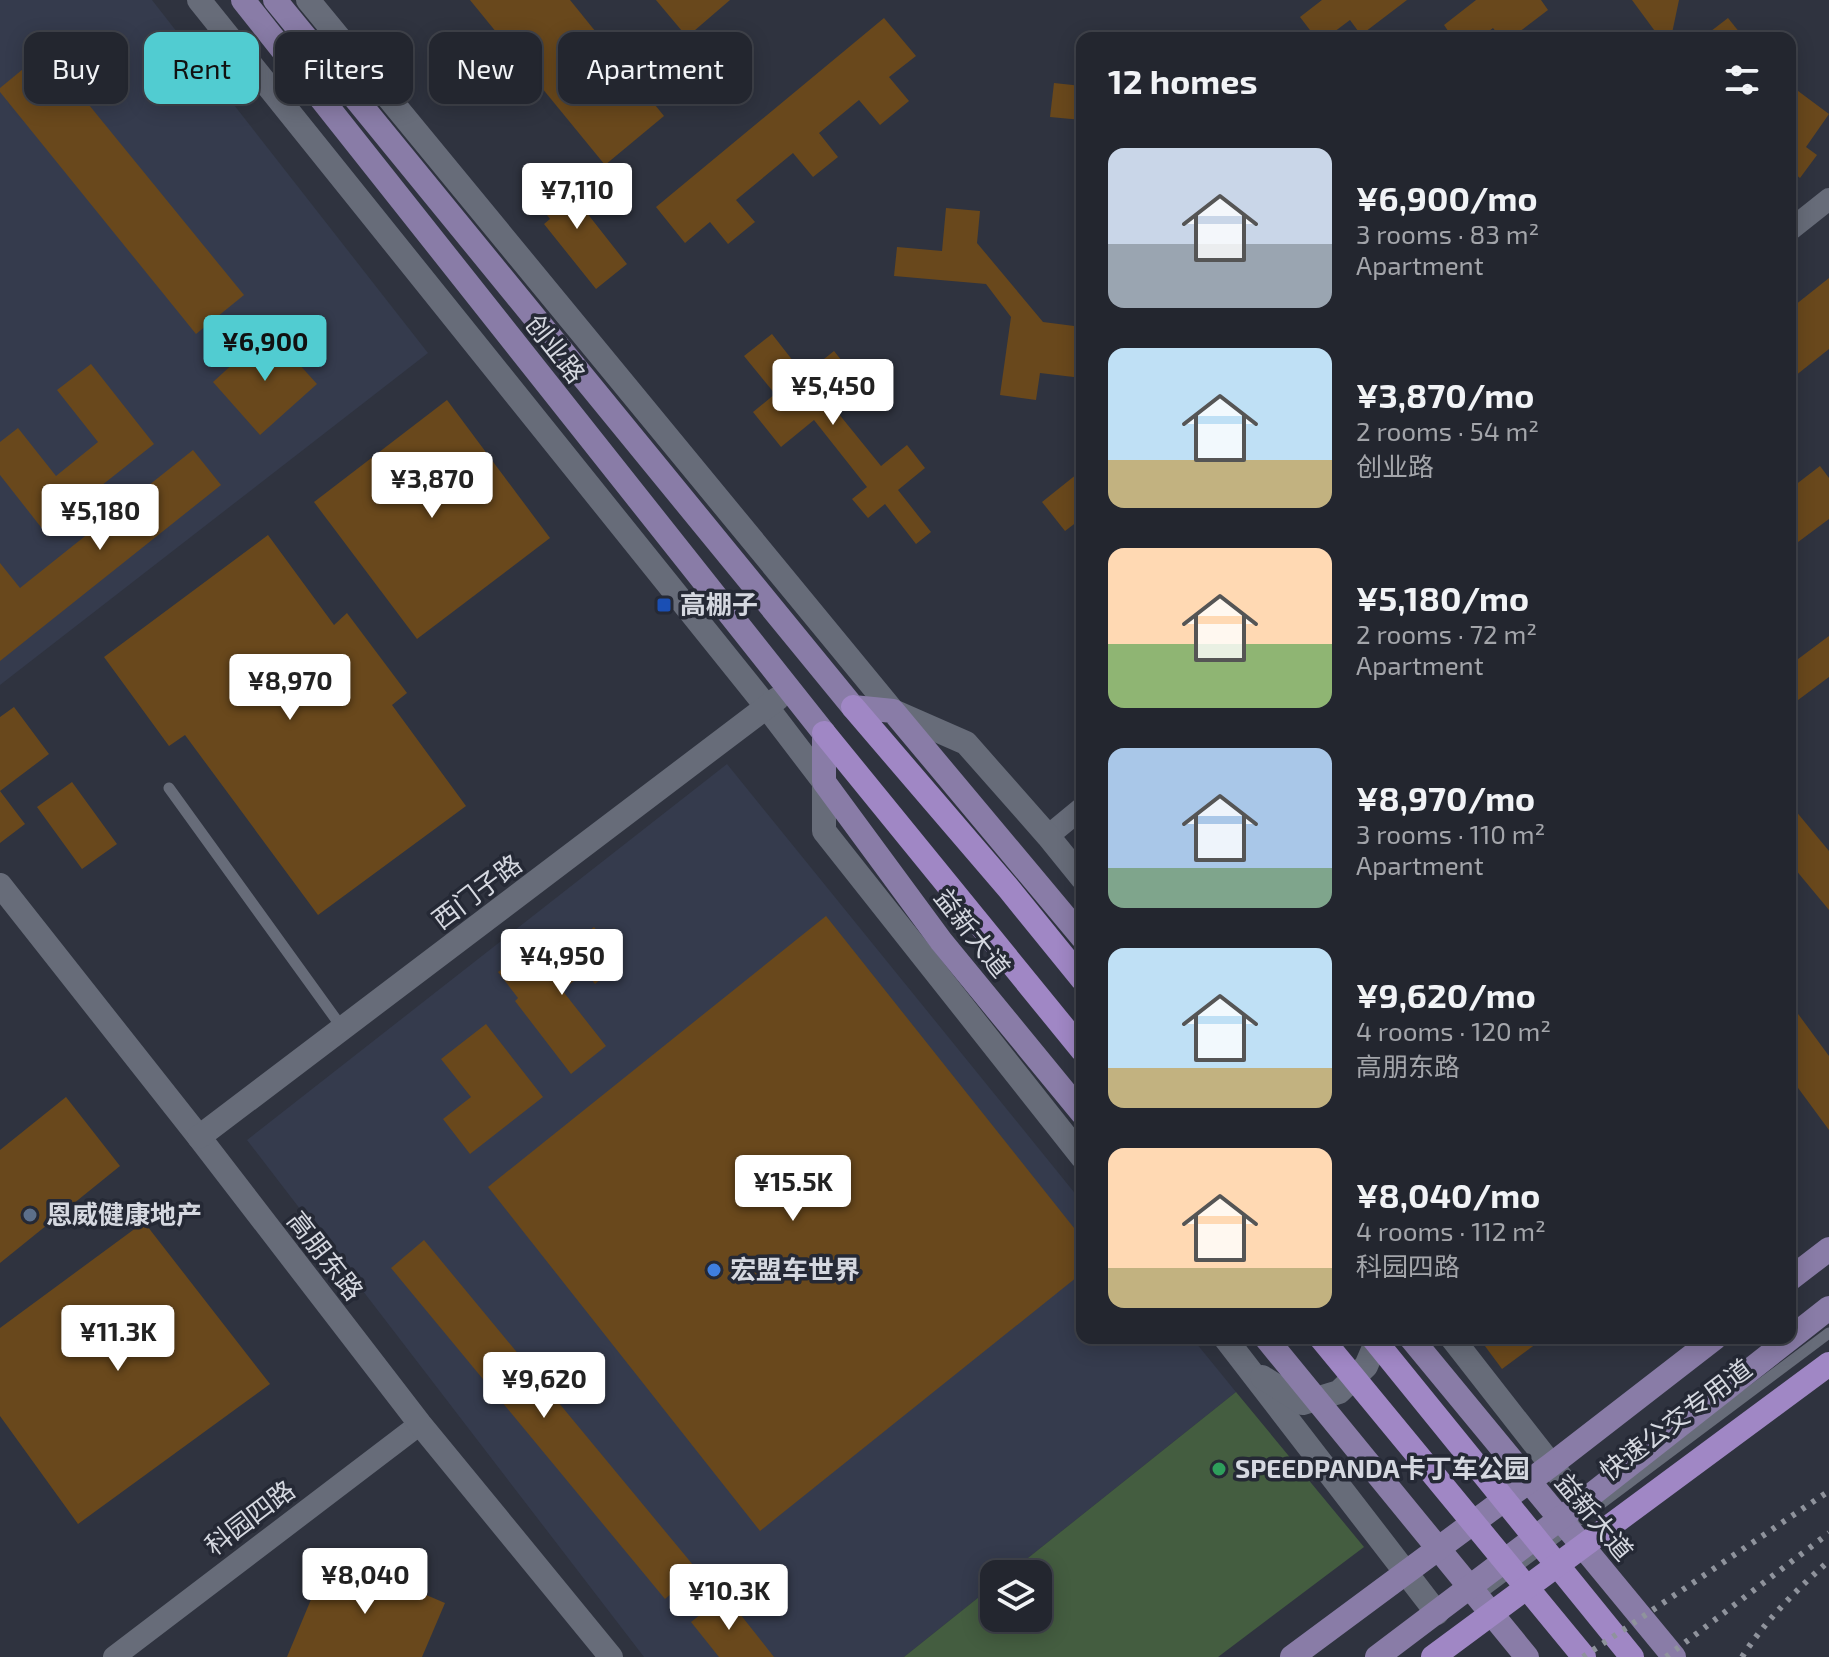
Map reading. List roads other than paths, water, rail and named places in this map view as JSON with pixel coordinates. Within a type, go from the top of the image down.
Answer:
[{"type":"highway","points":[[853,707],[1076,972]]},
{"type":"highway","points":[[824,733],[1076,1043]]},
{"type":"highway","points":[[1326,1344],[1584,1657]]},
{"type":"highway","points":[[1381,1344],[1632,1657]]},
{"type":"highway","points":[[1433,1657],[1829,1364]]},
{"type":"main road","name":"创业路","points":[[243,0],[824,733]]},
{"type":"main road","name":"创业路","points":[[275,0],[853,707]]},
{"type":"main road","points":[[853,707],[893,711],[1076,930]]},
{"type":"main road","points":[[824,733],[824,782]]},
{"type":"main road","name":"益新大道","points":[[824,782],[941,941],[1076,1106]]},
{"type":"main road","points":[[1796,1274],[1829,1249]]},
{"type":"main road","points":[[1796,1334],[1829,1308]]},
{"type":"main road","points":[[1271,1344],[1527,1657]]},
{"type":"main road","name":"益新大道","points":[[1416,1344],[1674,1657]]},
{"type":"main road","points":[[1292,1657],[1551,1465],[1707,1344]]},
{"type":"main road","points":[[1377,1657],[1581,1503],[1783,1344]]},
{"type":"street","points":[[199,0],[824,782],[824,831],[1076,1149]]},
{"type":"street","points":[[308,0],[893,711],[966,743],[1076,871]]},
{"type":"street","points":[[1796,225],[1829,199]]},
{"type":"street","name":"西门子路","points":[[199,1137],[790,690]]},
{"type":"street","points":[[1048,836],[1076,813]]},
{"type":"street","name":"高朋东路","points":[[0,885],[420,1424],[611,1657]]},
{"type":"street","points":[[1230,1344],[1437,1613]]},
{"type":"street","points":[[1250,1370],[1303,1403],[1339,1392],[1366,1366],[1374,1344]]},
{"type":"street","points":[[1457,1344],[1581,1503]]},
{"type":"street","name":"科园四路","points":[[114,1657],[420,1424]]},
{"type":"lane","points":[[169,788],[343,1029]]},
{"type":"lane","name":"快速公交专用道","points":[[1396,1657],[1829,1333]]},
{"type":"railway","points":[[1583,1657],[1829,1491]]},
{"type":"railway","points":[[1666,1657],[1829,1533]]},
{"type":"railway","points":[[1742,1657],[1782,1606],[1829,1561]]},
{"type":"place","name":"高棚子","points":[[664,605]]},
{"type":"place","name":"恩威健康地产","points":[[30,1215]]},
{"type":"place","name":"宏盟车世界","points":[[714,1270]]},
{"type":"place","name":"SPEEDPANDA卡丁车公园","points":[[1219,1469]]}]
